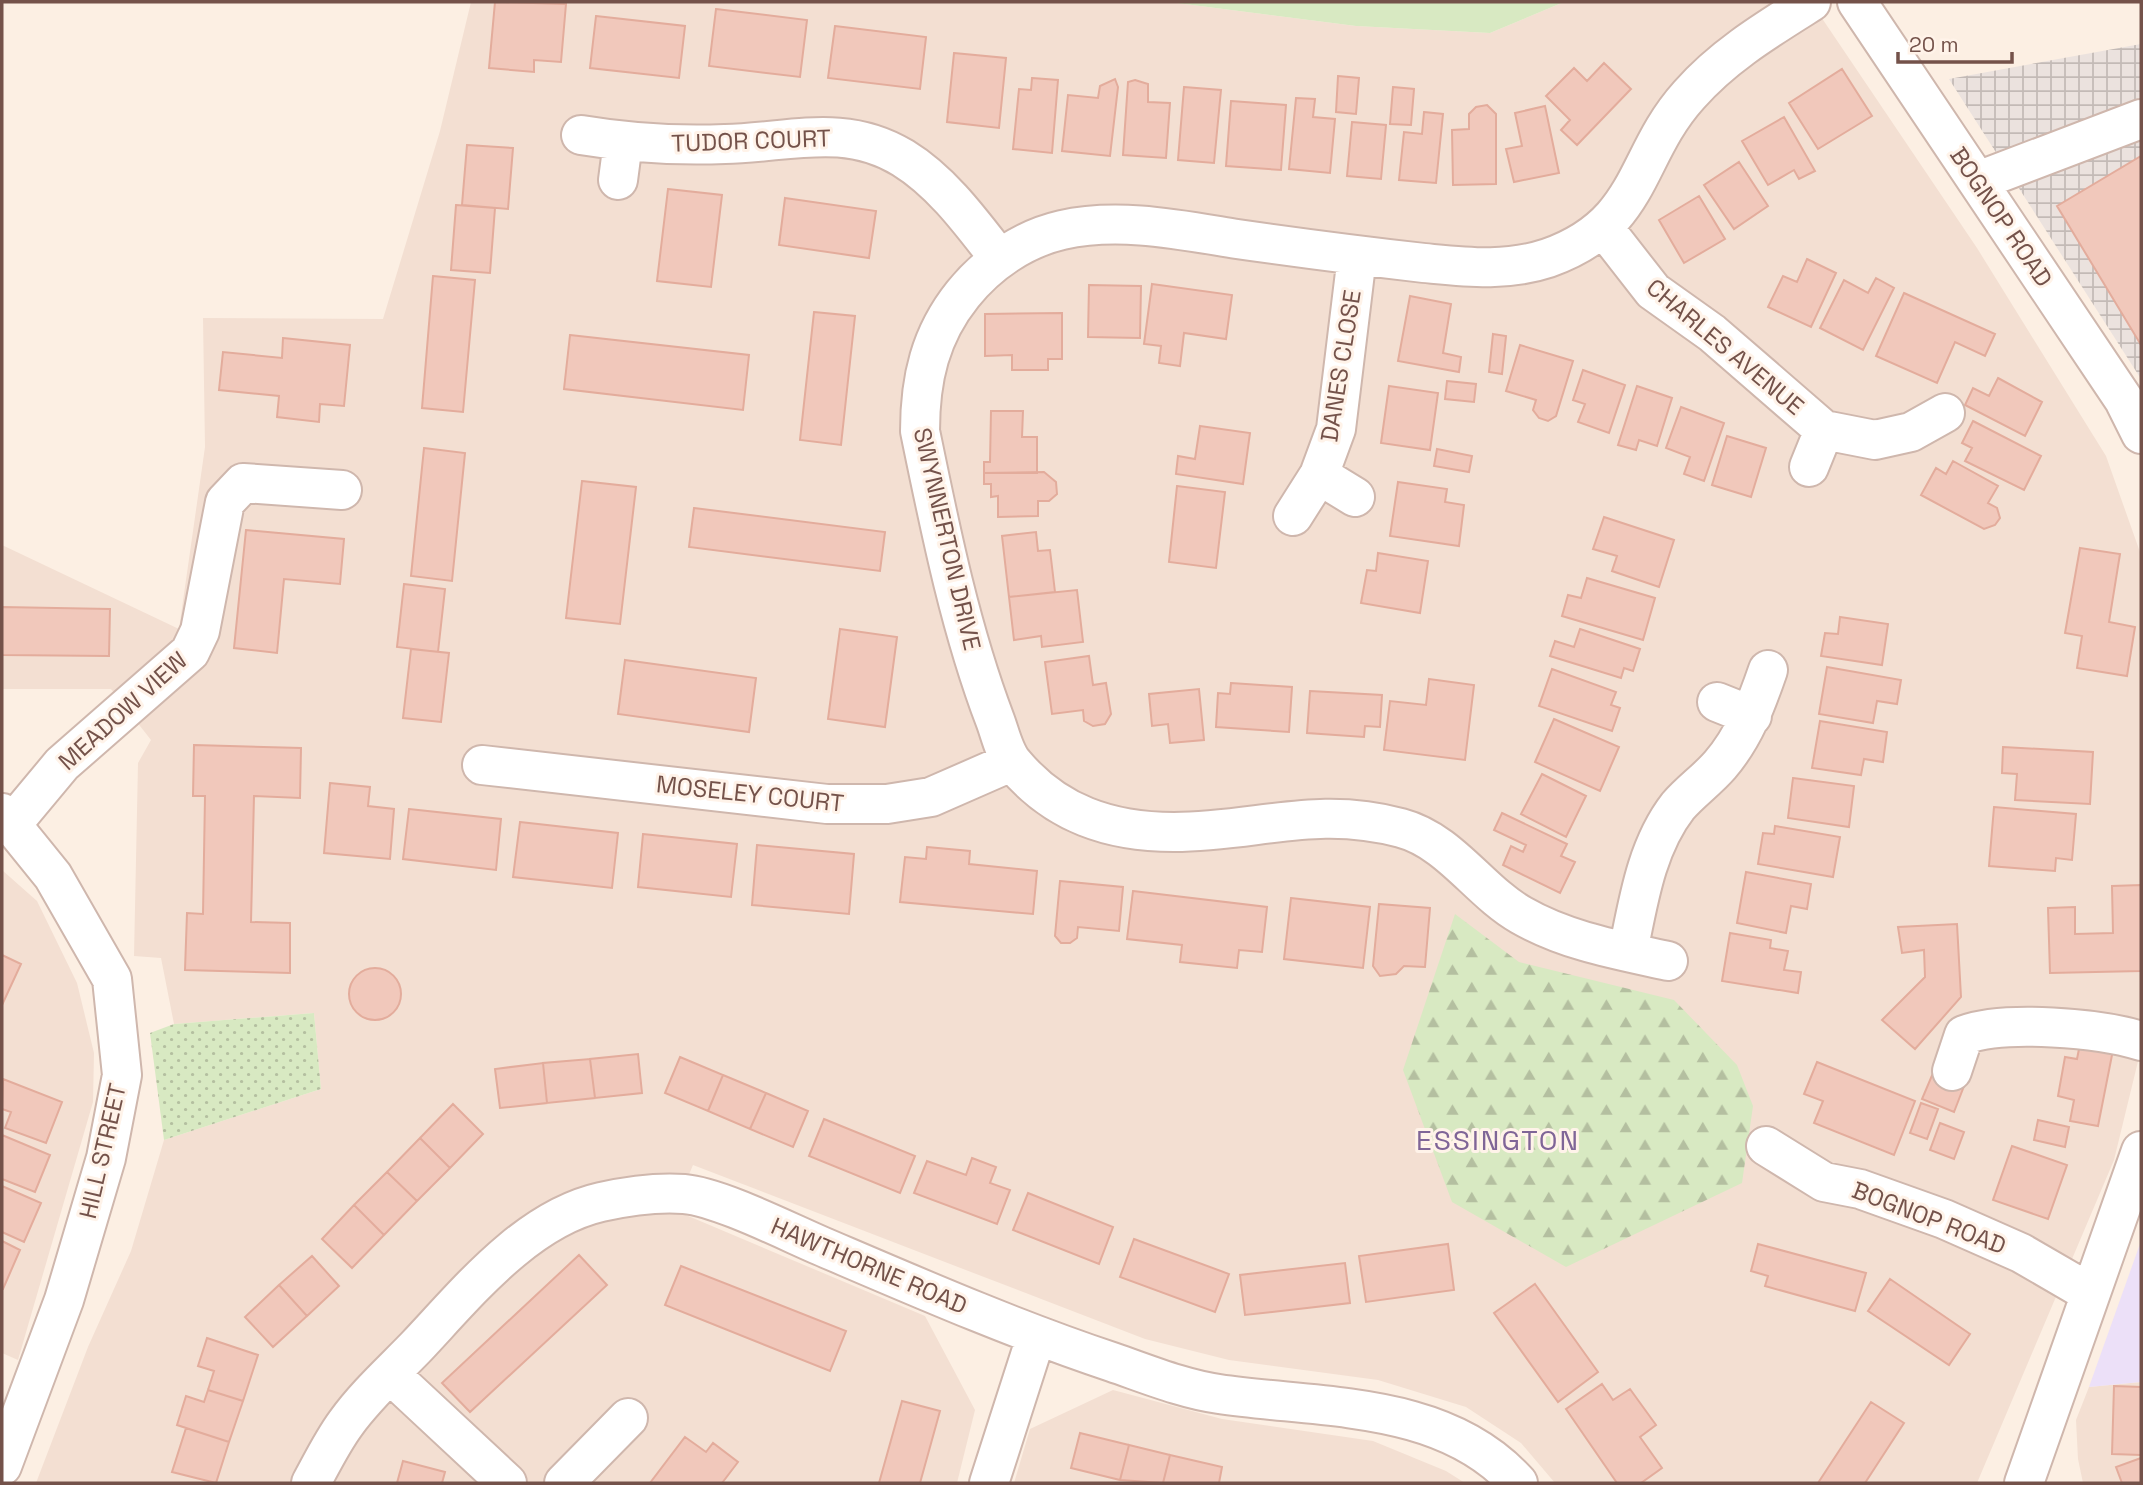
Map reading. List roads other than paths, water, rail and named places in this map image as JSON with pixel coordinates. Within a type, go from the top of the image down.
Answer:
[{"type":"street","name":"SWYNNERTON DRIVE","points":[[1668,961],[1577,939],[1520,915],[1433,842],[1404,828],[1345,816],[1177,832],[1128,831],[1086,820],[1044,794],[1011,762],[978,675],[920,431],[920,397],[926,363],[938,334],[973,282],[999,258],[1060,230],[1115,224],[1357,256],[1486,269],[1518,266],[1578,245],[1603,227],[1624,205],[1666,125],[1688,95],[1759,34],[1811,2]]},
{"type":"street","name":"BOGNOP ROAD","points":[[1857,2],[2124,400],[2141,434]]},
{"type":"street","points":[[1978,181],[2141,119]]},
{"type":"street","name":"TUDOR COURT","points":[[581,135],[623,142],[730,144],[802,135],[837,136],[872,143],[902,157],[931,178],[999,258]]},
{"type":"street","points":[[618,180],[623,142]]},
{"type":"street","name":"CHARLES AVENUE","points":[[1603,227],[1653,291],[1712,334],[1824,430],[1875,440],[1911,432],[1945,413]]},
{"type":"street","name":"DANES CLOSE","points":[[1293,516],[1319,475],[1336,429],[1357,256]]},
{"type":"street","name":"CHARLES AVENUE","points":[[1809,467],[1824,430]]},
{"type":"street","name":"DANES CLOSE","points":[[1319,475],[1355,497]]},
{"type":"street","name":"MEADOW VIEW","points":[[7,818],[62,764],[190,652],[200,631],[225,502],[243,483],[342,490]]},
{"type":"street","points":[[1628,952],[1646,872],[1663,831],[1678,807],[1736,745],[1752,716],[1768,670]]},
{"type":"street","points":[[1717,702],[1752,716]]},
{"type":"street","name":"MOSELEY COURT","points":[[482,765],[827,804],[887,804],[931,797],[1011,762]]},
{"type":"street","name":"HILL STREET","points":[[6,1447],[64,1300],[106,1158],[122,1074],[111,979],[53,876],[7,818]]},
{"type":"street","points":[[1952,1070],[1964,1035],[1981,1029],[2079,1030],[2118,1034],[2141,1041]]},
{"type":"street","name":"BOGNOP ROAD","points":[[1766,1146],[1825,1182],[1860,1189],[1944,1219],[2021,1253],[2090,1293]]},
{"type":"street","points":[[2024,1483],[2141,1151]]},
{"type":"street","name":"HAWTHORNE ROAD","points":[[311,1483],[348,1420],[466,1295],[513,1251],[551,1223],[597,1203],[644,1195],[687,1194],[747,1214],[1036,1337],[1205,1392],[1280,1403],[1360,1408],[1422,1424],[1465,1440],[1506,1470],[1518,1483]]},
{"type":"street","points":[[989,1483],[1036,1337]]},
{"type":"street","points":[[390,1374],[507,1483]]},
{"type":"street","points":[[564,1483],[628,1418]]},
{"type":"district","name":"ESSINGTON","points":[[1498,1140]]}]
